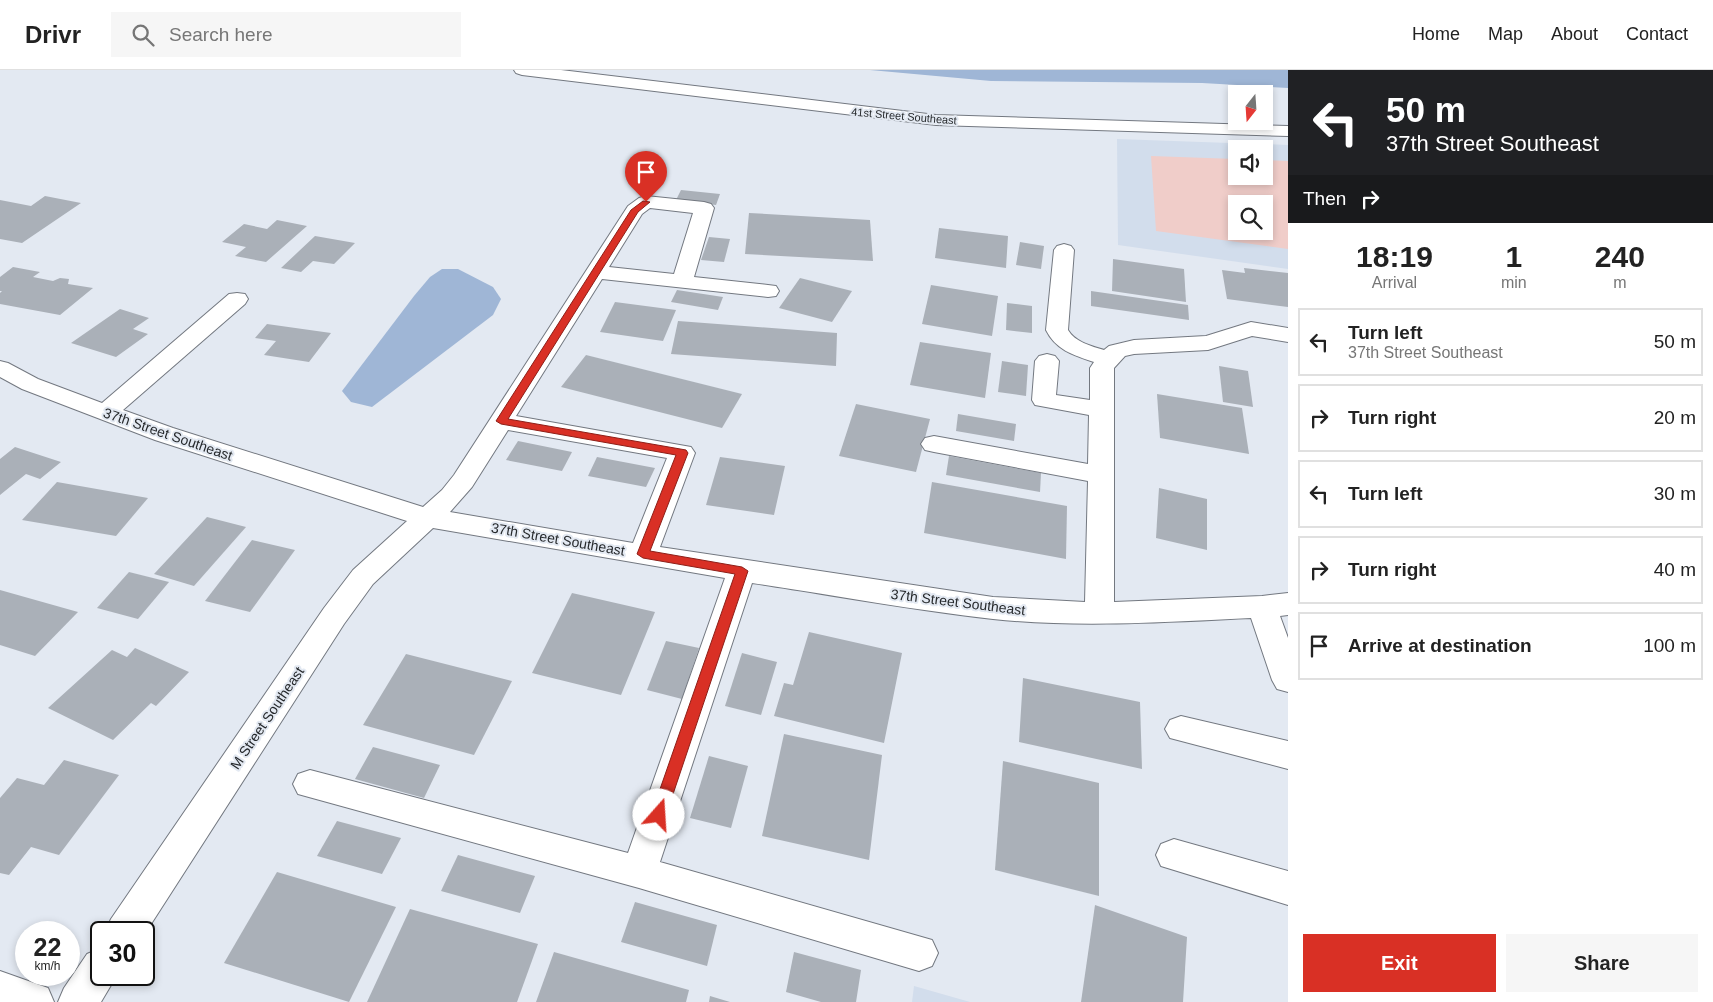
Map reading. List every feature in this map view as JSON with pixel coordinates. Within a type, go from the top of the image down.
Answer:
[{"type":"street","name":"41st Street Southeast","points":[[522,70],[936,120],[1288,131]]},
{"type":"street","name":"M Street Southeast","points":[[131,921],[334,616],[363,577],[428,518],[463,481],[595,272],[635,210],[641,204],[646,202],[704,208],[682,282]]},
{"type":"street","points":[[1064,250],[1057,330],[1060,337],[1068,344],[1107,359]]},
{"type":"street","points":[[595,272],[768,291]]},
{"type":"street","points":[[105,413],[237,299]]},
{"type":"street","points":[[1099,612],[1102,368],[1107,359],[1118,351],[1208,342],[1250,329],[1288,335]]},
{"type":"street","points":[[1048,361],[1044,400],[1102,410]]},
{"type":"street","name":"37th Street Southeast","points":[[0,368],[30,384],[164,434],[428,518],[742,571],[993,608],[1155,612],[1275,606]]},
{"type":"street","points":[[501,421],[682,453],[643,554]]},
{"type":"street","points":[[934,444],[1101,475]]},
{"type":"street","points":[[639,872],[742,571]]},
{"type":"street","points":[[1275,606],[1288,680]]},
{"type":"street","points":[[1181,729],[1288,755]]},
{"type":"street","points":[[310,784],[639,872],[918,953]]},
{"type":"street","points":[[1174,855],[1288,888]]},
{"type":"street","points":[[78,1002],[90,984]]},
{"type":"street","points":[[0,990],[34,1002]]},
{"type":"shaded area","points":[[1117,139],[1228,143],[1228,185],[1273,185],[1273,144],[1288,145],[1288,269],[1118,245]]},
{"type":"shaded area","points":[[1151,156],[1228,159],[1228,185],[1273,185],[1273,160],[1288,161],[1288,249],[1156,231]]},
{"type":"shaded area","points":[[914,986],[970,1002],[912,1002]]},
{"type":"water","points":[[870,70],[1288,70],[1288,88],[1273,87],[1273,85],[1202,83],[991,81]]},
{"type":"water","points":[[442,269],[458,269],[493,287],[501,299],[493,315],[372,407],[351,402],[342,391],[414,296],[430,277]]},
{"type":"building","points":[[681,190],[720,194],[716,205],[676,200]]},
{"type":"building","points":[[45,196],[81,203],[22,243],[0,239],[0,200],[31,206]]},
{"type":"building","points":[[749,213],[870,220],[873,261],[745,254]]},
{"type":"building","points":[[277,220],[307,226],[266,262],[235,256],[246,247],[222,242],[244,224],[267,229]]},
{"type":"building","points":[[939,228],[1008,236],[1006,268],[935,258]]},
{"type":"building","points":[[315,236],[355,243],[334,264],[313,261],[301,272],[281,268]]},
{"type":"building","points":[[709,237],[730,239],[724,262],[701,260]]},
{"type":"building","points":[[1020,242],[1044,246],[1041,269],[1016,265]]},
{"type":"building","points":[[1113,259],[1184,269],[1186,302],[1112,291]]},
{"type":"building","points":[[13,267],[40,272],[33,277],[53,281],[60,278],[69,279],[68,284],[93,288],[60,315],[0,304],[0,293],[2,291],[0,291],[0,277]]},
{"type":"building","points":[[1244,268],[1288,273],[1288,307],[1227,299],[1222,270],[1245,273]]},
{"type":"building","points":[[800,278],[852,291],[832,322],[779,308]]},
{"type":"building","points":[[931,285],[998,296],[992,336],[922,324]]},
{"type":"building","points":[[677,290],[723,297],[718,310],[671,302]]},
{"type":"building","points":[[1091,291],[1188,305],[1189,320],[1091,306]]},
{"type":"building","points":[[615,302],[676,310],[663,341],[600,332]]},
{"type":"building","points":[[1007,303],[1032,306],[1032,333],[1006,330]]},
{"type":"building","points":[[120,309],[149,318],[133,329],[148,334],[116,357],[71,343]]},
{"type":"building","points":[[678,321],[837,333],[836,366],[671,354]]},
{"type":"building","points":[[267,324],[331,333],[309,362],[264,355],[276,341],[255,338]]},
{"type":"building","points":[[920,342],[991,353],[985,398],[910,385]]},
{"type":"building","points":[[586,355],[742,394],[722,428],[561,387]]},
{"type":"building","points":[[1002,361],[1028,365],[1026,396],[998,392]]},
{"type":"building","points":[[1219,366],[1248,371],[1253,407],[1223,402]]},
{"type":"building","points":[[1157,394],[1242,408],[1249,454],[1160,438]]},
{"type":"building","points":[[856,404],[930,419],[916,472],[839,456]]},
{"type":"building","points":[[958,414],[1016,424],[1014,441],[956,431]]},
{"type":"building","points":[[518,441],[572,452],[562,471],[506,460]]},
{"type":"building","points":[[15,447],[61,462],[40,479],[26,474],[0,495],[0,459]]},
{"type":"building","points":[[949,456],[1041,473],[1040,492],[946,475]]},
{"type":"building","points":[[597,457],[655,468],[646,487],[588,476]]},
{"type":"building","points":[[720,457],[785,466],[774,515],[706,505]]},
{"type":"building","points":[[57,482],[148,498],[116,536],[22,520]]},
{"type":"building","points":[[932,482],[1067,506],[1066,559],[924,533]]},
{"type":"building","points":[[1159,488],[1207,499],[1207,550],[1156,538]]},
{"type":"building","points":[[207,517],[246,527],[194,586],[154,574]]},
{"type":"building","points":[[252,540],[295,550],[250,612],[205,601]]},
{"type":"building","points":[[129,572],[169,582],[138,619],[97,608]]},
{"type":"building","points":[[0,590],[78,612],[35,656],[0,645]]},
{"type":"building","points":[[572,593],[655,612],[621,695],[532,673]]},
{"type":"building","points":[[809,632],[902,653],[884,743],[774,716],[784,683],[793,685]]},
{"type":"building","points":[[666,641],[699,648],[682,699],[647,690]]},
{"type":"building","points":[[135,648],[189,672],[156,706],[151,703],[113,740],[48,708],[112,650],[127,657]]},
{"type":"building","points":[[742,653],[777,662],[761,715],[725,706]]},
{"type":"building","points":[[406,654],[512,681],[474,755],[363,725]]},
{"type":"building","points":[[1023,678],[1140,702],[1142,769],[1019,742]]},
{"type":"building","points":[[784,734],[882,755],[869,860],[762,836]]},
{"type":"building","points":[[373,747],[440,765],[424,798],[355,779]]},
{"type":"building","points":[[709,756],[748,766],[731,828],[690,818]]},
{"type":"building","points":[[64,760],[119,775],[59,855],[31,847],[9,875],[0,873],[0,798],[17,778],[44,785]]},
{"type":"building","points":[[1003,761],[1099,783],[1099,896],[995,870]]},
{"type":"building","points":[[337,821],[401,838],[382,874],[317,856]]},
{"type":"building","points":[[458,855],[535,876],[520,913],[441,891]]},
{"type":"building","points":[[277,872],[396,907],[349,1002],[224,963]]},
{"type":"building","points":[[635,902],[717,925],[707,966],[621,942]]},
{"type":"building","points":[[1095,905],[1187,937],[1183,1002],[1081,1002]]},
{"type":"building","points":[[410,909],[538,944],[517,1002],[367,1002]]},
{"type":"building","points":[[554,952],[689,990],[686,1002],[536,1002]]},
{"type":"building","points":[[794,952],[861,970],[856,1002],[821,1002],[786,992]]},
{"type":"building","points":[[710,996],[730,1002],[709,1002]]},
{"type":"route","points":[[646,202],[635,210],[501,421],[682,453],[643,554],[742,571],[659,815]]}]
